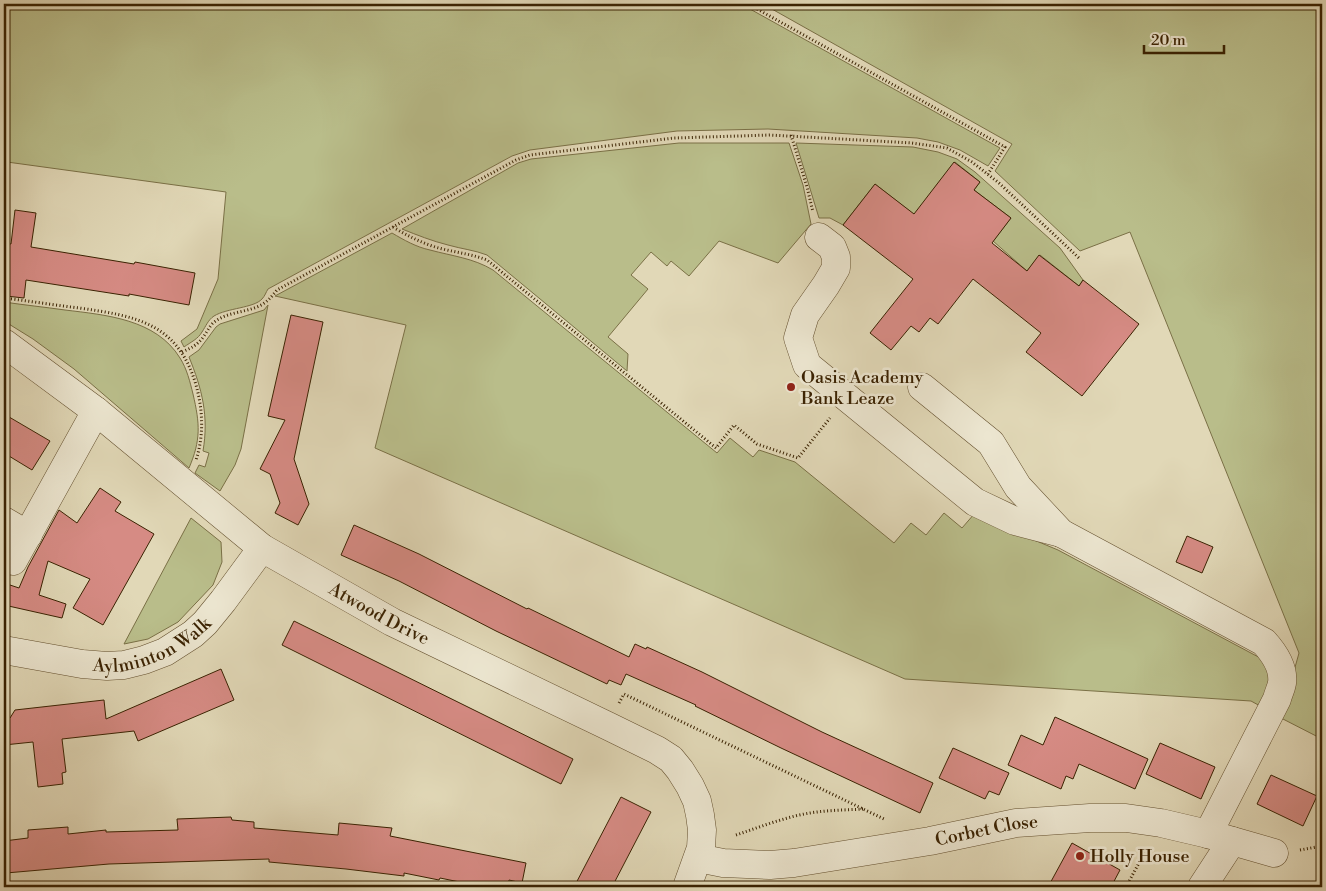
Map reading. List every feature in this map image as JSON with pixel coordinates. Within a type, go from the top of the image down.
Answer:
[{"type":"street","points":[[819,237],[832,247],[836,257],[836,268],[805,315],[798,338],[807,365],[975,502],[1015,521],[1061,533],[1264,642],[1274,653],[1279,663],[1282,681],[1277,699],[1202,887]]},
{"type":"street","name":"Atwood Drive","points":[[4,343],[96,411],[262,548],[392,622],[657,750],[671,760],[680,770],[697,801],[702,830],[700,853],[687,887]]},
{"type":"street","points":[[922,387],[991,443],[1018,487],[1061,533]]},
{"type":"street","points":[[13,561],[96,411]]},
{"type":"street","points":[[4,521],[28,535]]},
{"type":"street","name":"Aylminton Walk","points":[[4,650],[82,664],[107,666],[124,665],[165,652],[193,634],[204,623],[223,601],[262,548]]},
{"type":"street","name":"Corbet Close","points":[[700,853],[723,863],[770,865],[794,863],[930,841],[1016,823],[1090,818],[1126,818],[1161,823],[1274,853]]},
{"type":"path","points":[[748,4],[1005,147],[988,174]]},
{"type":"path","points":[[791,135],[807,187],[819,237]]},
{"type":"path","points":[[182,352],[199,342],[212,323],[235,313],[262,305],[277,290],[516,160],[530,155],[674,138],[791,135],[912,143],[947,148],[972,162],[1000,183],[1079,258]]},
{"type":"path","points":[[393,227],[414,239],[433,246],[478,256],[487,260],[716,448],[734,425],[757,444],[798,458],[833,414]]},
{"type":"path","points":[[4,298],[135,318],[147,322],[171,339],[182,352],[193,374],[202,426],[199,452],[185,485]]},
{"type":"path","points":[[608,726],[624,694],[889,821]]},
{"type":"path","points":[[700,853],[764,826],[808,813],[864,809]]},
{"type":"path","points":[[1126,887],[1161,823]]},
{"type":"green space","points":[[4,4],[741,4],[1000,148],[988,166],[960,150],[938,142],[917,138],[768,129],[677,131],[530,150],[512,156],[268,289],[263,298],[258,302],[219,313],[209,321],[198,337],[184,347],[181,341],[197,329],[218,279],[226,192],[7,162],[4,160]]},
{"type":"green space","points":[[763,4],[1322,4],[1322,739],[1281,718],[1299,653],[1130,232],[1080,251],[995,171],[1012,144]]},
{"type":"green space","points":[[679,143],[789,143],[803,185],[811,224],[778,263],[719,241],[689,276],[671,261],[667,266],[651,252],[631,275],[648,289],[608,337],[628,354],[627,371],[487,255],[436,242],[402,229],[518,163],[531,159]]},
{"type":"green space","points":[[796,143],[913,147],[938,152],[957,159],[975,172],[1060,248],[1083,280],[1079,286],[1040,255],[1027,271],[993,241],[1011,218],[974,190],[980,182],[955,162],[936,186],[921,220],[875,184],[843,225],[830,218],[819,218]]},
{"type":"green space","points":[[392,233],[420,247],[470,260],[493,270],[717,453],[730,438],[753,457],[759,450],[795,462],[894,543],[911,523],[926,535],[944,513],[962,528],[975,513],[1058,550],[1264,660],[1272,669],[1262,707],[1251,701],[905,679],[375,448],[406,325],[275,296]]},
{"type":"green space","points":[[4,302],[97,314],[129,321],[158,335],[170,345],[180,358],[186,371],[197,414],[198,432],[196,449],[189,468],[74,369],[33,339],[4,321]]},
{"type":"green space","points":[[268,305],[241,449],[235,465],[220,491],[195,473],[199,465],[205,467],[209,453],[203,451],[205,414],[198,380],[189,357],[199,350],[220,324],[264,310]]},
{"type":"green space","points":[[191,518],[221,542],[222,562],[213,585],[178,622],[148,639],[124,644]]},
{"type":"building","points":[[954,162],[980,182],[974,190],[1011,218],[992,243],[1027,271],[1039,255],[1079,286],[1083,280],[1139,324],[1082,396],[1026,352],[1041,333],[973,279],[938,324],[930,318],[919,332],[911,326],[891,350],[870,333],[913,279],[843,225],[875,184],[914,214]]},
{"type":"building","points":[[15,210],[36,213],[31,247],[195,273],[189,305],[129,294],[129,296],[26,280],[24,298],[6,296],[8,277],[4,276],[4,243],[11,244]]},
{"type":"building","points":[[291,315],[323,322],[294,459],[309,504],[298,525],[275,513],[280,503],[270,474],[260,469],[285,420],[268,416]]},
{"type":"building","points":[[4,414],[50,441],[32,470],[4,453]]},
{"type":"building","points":[[100,488],[121,502],[115,511],[154,534],[103,625],[73,608],[90,579],[48,561],[39,595],[66,604],[62,618],[4,605],[4,583],[19,588],[28,567],[59,510],[77,523]]},
{"type":"building","points":[[354,525],[419,554],[527,609],[629,657],[635,644],[646,649],[647,647],[702,672],[822,732],[933,783],[920,813],[781,748],[696,705],[626,674],[621,685],[609,680],[607,684],[496,631],[399,581],[341,555]]},
{"type":"building","points":[[1187,536],[1213,547],[1202,573],[1176,562]]},
{"type":"building","points":[[294,621],[573,759],[561,784],[282,645]]},
{"type":"building","points":[[221,669],[234,700],[138,741],[134,731],[62,739],[66,772],[62,773],[63,784],[38,787],[33,742],[4,745],[4,715],[10,718],[15,710],[104,700],[106,719]]},
{"type":"building","points":[[1055,717],[1148,759],[1135,789],[1079,764],[1073,779],[1066,776],[1061,789],[1008,765],[1021,735],[1043,745]]},
{"type":"building","points":[[1160,743],[1215,767],[1201,799],[1146,774]]},
{"type":"building","points":[[953,748],[1009,773],[999,795],[989,791],[985,799],[939,778]]},
{"type":"building","points":[[1271,775],[1317,796],[1303,826],[1257,804]]},
{"type":"building","points":[[621,797],[651,812],[612,887],[574,887]]},
{"type":"building","points":[[231,817],[232,820],[254,822],[254,828],[338,835],[339,823],[392,828],[390,836],[526,863],[522,883],[509,880],[508,887],[484,887],[404,873],[404,876],[269,862],[269,859],[109,864],[6,873],[4,841],[28,838],[28,830],[68,827],[68,834],[106,830],[106,832],[178,830],[177,819]]},
{"type":"building","name":"Holly House","points":[[1072,843],[1120,870],[1111,887],[1048,887]]},
{"type":"place","name":"Oasis Academy Bank Leaze","points":[[791,387]]},
{"type":"place","name":"Holly House","points":[[1080,856]]}]
